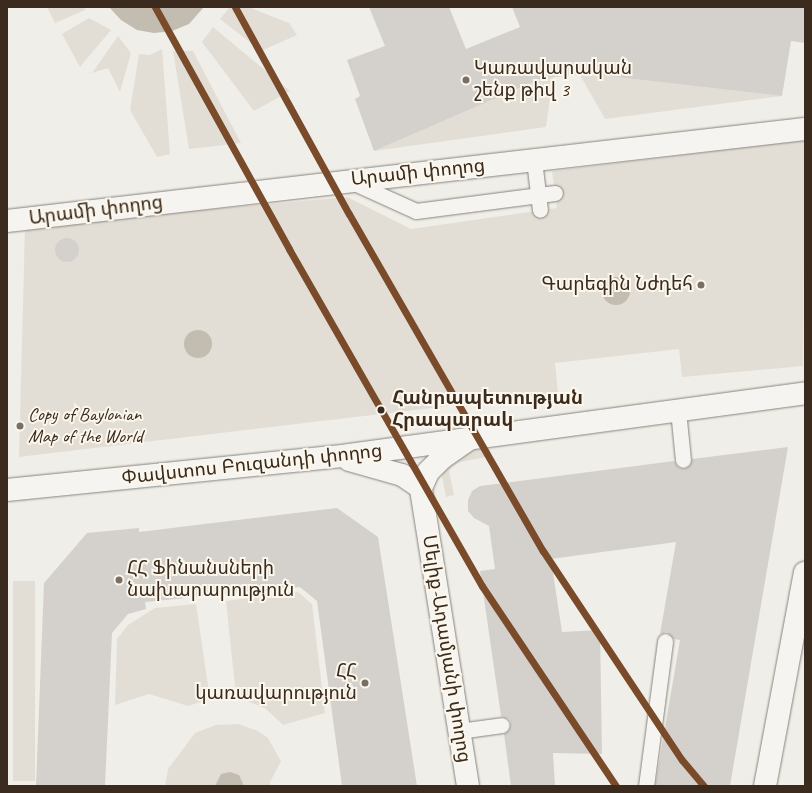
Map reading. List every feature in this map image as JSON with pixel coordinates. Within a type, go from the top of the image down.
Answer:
[{"type":"street","name":"Արամի փողոց","points":[[7,221],[805,129]]},
{"type":"street","name":"Փավստոս Բուզանդի փողոց","points":[[7,490],[330,457],[805,393]]},
{"type":"street","points":[[330,457],[377,467],[402,476],[421,488],[428,472],[442,458],[474,437]]},
{"type":"street","name":"Մելիք-Ադամյանի փողոց","points":[[421,488],[468,786]]},
{"type":"street","points":[[765,786],[805,573]]},
{"type":"lane","points":[[534,160],[539,203]]},
{"type":"lane","points":[[350,181],[416,211],[539,203],[555,193]]},
{"type":"lane","points":[[678,410],[683,460]]},
{"type":"lane","points":[[646,786],[665,641]]},
{"type":"lane","points":[[459,731],[502,725]]},
{"type":"shaded area","points":[[47,7],[85,7],[85,10],[55,23]]},
{"type":"shaded area","points":[[109,7],[204,7],[189,24],[172,31],[154,33],[137,30],[121,20]]},
{"type":"shaded area","points":[[230,7],[248,7],[289,23],[297,35],[261,51],[220,19]]},
{"type":"shaded area","points":[[89,18],[111,30],[80,67],[62,34]]},
{"type":"shaded area","points":[[213,27],[290,91],[254,111],[202,42]]},
{"type":"shaded area","points":[[118,36],[131,53],[120,92],[108,68],[92,73]]},
{"type":"shaded area","points":[[162,49],[170,154],[157,157],[130,110],[139,54],[150,55]]},
{"type":"shaded area","points":[[173,51],[193,51],[241,143],[189,149]]},
{"type":"shaded area","points":[[590,74],[782,96],[605,119],[580,75]]},
{"type":"shaded area","points":[[553,77],[546,127],[374,151],[543,78]]},
{"type":"shaded area","points":[[805,140],[803,366],[682,377],[679,349],[555,363],[558,393],[19,457],[25,226],[347,197],[411,229],[557,208],[552,171]]},
{"type":"shaded area","points":[[616,277],[626,281],[630,291],[626,301],[616,305],[606,301],[602,291],[606,281]]},
{"type":"shaded area","points":[[198,330],[208,334],[212,344],[208,354],[198,358],[188,354],[184,344],[188,334]]},
{"type":"shaded area","points":[[489,445],[491,456],[460,462],[452,467],[449,471],[454,495],[446,497],[441,472],[454,452]]},
{"type":"shaded area","points":[[13,581],[35,581],[35,781],[13,781]]},
{"type":"shaded area","points":[[298,592],[312,604],[325,713],[283,725],[266,709],[236,696],[226,601]]},
{"type":"shaded area","points":[[196,604],[210,699],[188,706],[149,694],[115,705],[117,639],[128,625],[155,608]]},
{"type":"shaded area","points":[[238,724],[258,731],[268,738],[281,761],[270,782],[271,786],[165,786],[168,769],[195,733],[216,725]]},
{"type":"shaded area","points":[[230,772],[239,775],[244,786],[215,786],[221,774]]},
{"type":"building","name":"Կառավարական շենք թիվ 3","points":[[369,7],[449,7],[466,49],[520,27],[512,7],[805,7],[805,43],[791,41],[782,96],[590,74],[543,78],[374,151],[355,99],[360,96],[347,60],[385,46]]},
{"type":"building","points":[[67,238],[75,242],[79,250],[75,258],[67,262],[59,258],[55,250],[59,242]]},
{"type":"building","points":[[788,447],[730,786],[655,786],[680,640],[674,639],[667,632],[660,634],[676,542],[551,559],[562,632],[600,630],[602,754],[553,753],[555,786],[511,786],[504,734],[510,729],[511,723],[509,719],[501,716],[480,571],[495,569],[489,526],[474,518],[468,511],[468,500],[472,491],[480,486],[674,461],[679,468],[684,469],[691,464],[692,459]]},
{"type":"building","name":"ՀՀ կառավարություն","points":[[337,508],[378,537],[417,786],[342,786],[317,601],[300,587],[145,602],[146,609],[128,614],[112,633],[105,786],[36,786],[44,583],[87,533],[139,528],[139,532]]},
{"type":"transit line","points":[[155,7],[289,249],[482,586],[616,786]]},
{"type":"transit line","points":[[235,7],[349,214],[543,551],[682,760],[704,786]]},
{"type":"place","name":"Կառավարական շենք թիվ 3","points":[[466,80]]},
{"type":"place","name":"Գարեգին Նժդեհ","points":[[701,285]]},
{"type":"place","name":"Հանրապետության Հրապարակ","points":[[381,410]]},
{"type":"place","name":"Copy of Baylonian Map of the World","points":[[20,426]]},
{"type":"place","name":"ՀՀ Ֆինանսների նախարարություն","points":[[119,580]]},
{"type":"place","name":"ՀՀ կառավարություն","points":[[365,683]]}]
